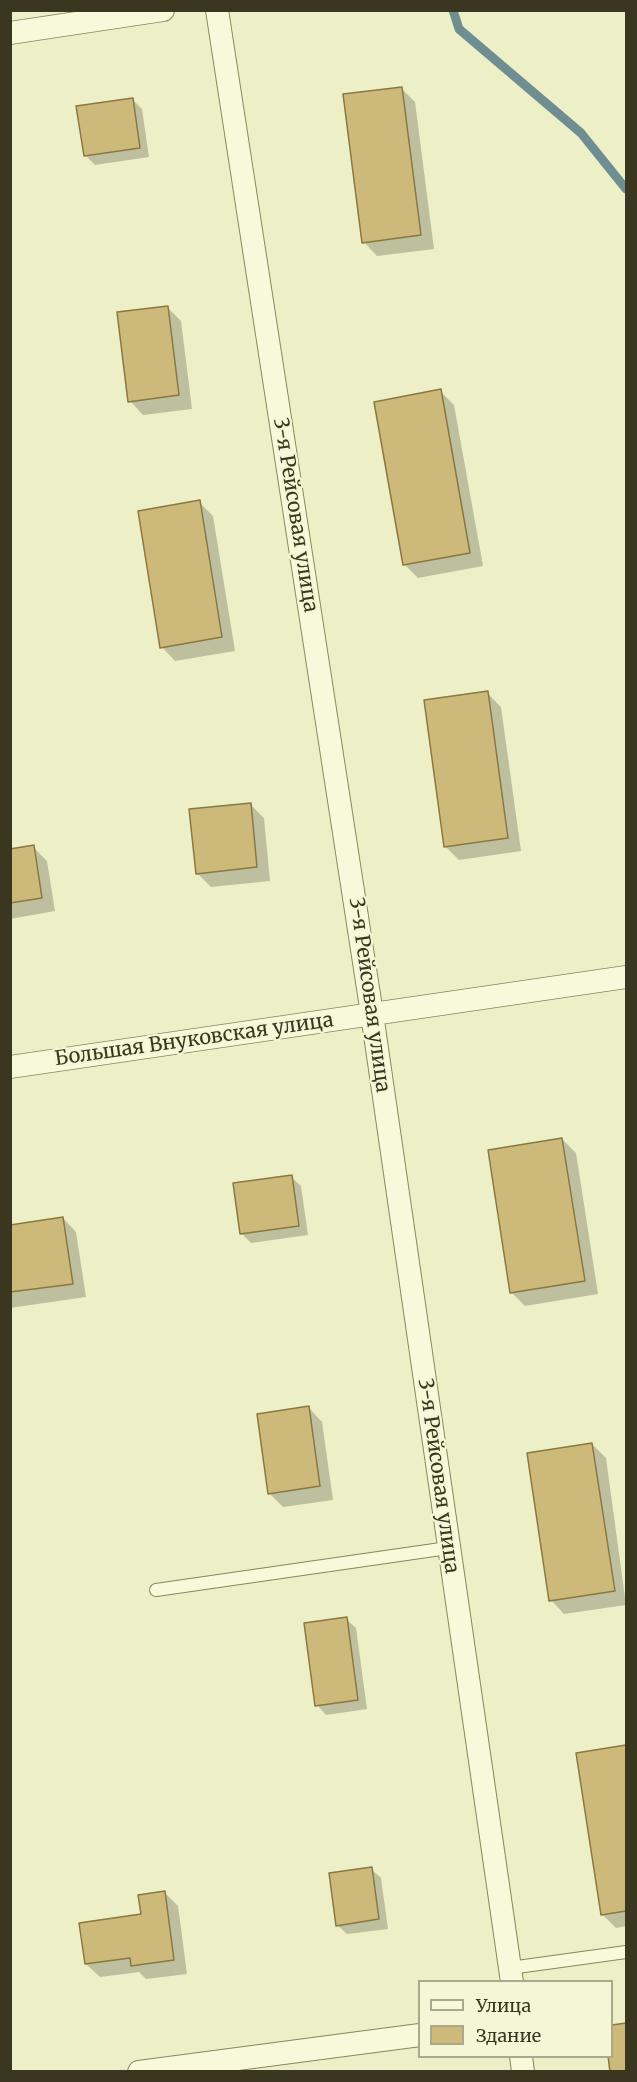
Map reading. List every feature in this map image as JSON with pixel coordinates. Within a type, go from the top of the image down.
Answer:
[{"type":"street","points":[[10,33],[163,10]]},
{"type":"street","name":"3-я Рейсовая улица","points":[[217,10],[372,1014],[511,1975]]},
{"type":"street","name":"Большая Внуковская улица","points":[[10,1066],[627,977]]},
{"type":"street","points":[[139,2072],[418,2035]]},
{"type":"lane","points":[[156,1590],[448,1548]]},
{"type":"lane","points":[[511,1975],[627,1952]]},
{"type":"building","points":[[402,87],[421,235],[362,243],[343,94]]},
{"type":"building","points":[[133,98],[140,148],[84,156],[76,106]]},
{"type":"building","points":[[168,306],[179,395],[128,402],[117,312]]},
{"type":"building","points":[[441,389],[470,553],[403,565],[374,402]]},
{"type":"building","points":[[200,500],[222,637],[160,648],[138,511]]},
{"type":"building","points":[[488,691],[508,838],[444,847],[424,700]]},
{"type":"building","points":[[251,803],[257,867],[196,874],[189,809]]},
{"type":"building","points":[[34,845],[42,898],[10,903],[10,849]]},
{"type":"building","points":[[562,1138],[585,1281],[510,1293],[488,1150]]},
{"type":"building","points":[[292,1175],[299,1226],[240,1234],[233,1183]]},
{"type":"building","points":[[63,1217],[73,1284],[10,1292],[10,1225]]},
{"type":"building","points":[[309,1406],[320,1486],[268,1494],[257,1414]]},
{"type":"building","points":[[592,1443],[615,1591],[549,1601],[527,1453]]},
{"type":"building","points":[[347,1617],[358,1700],[315,1706],[304,1623]]},
{"type":"building","points":[[626,1745],[626,1911],[601,1915],[576,1753]]},
{"type":"building","points":[[372,1867],[379,1919],[336,1926],[329,1873]]},
{"type":"building","points":[[165,1891],[174,1960],[131,1966],[130,1958],[85,1964],[79,1923],[141,1914],[138,1895]]},
{"type":"building","points":[[626,2023],[626,2072],[610,2072],[608,2058],[613,2058],[613,2025]]},
{"type":"waterway","points":[[453,10],[459,29],[581,133],[626,189]]}]
